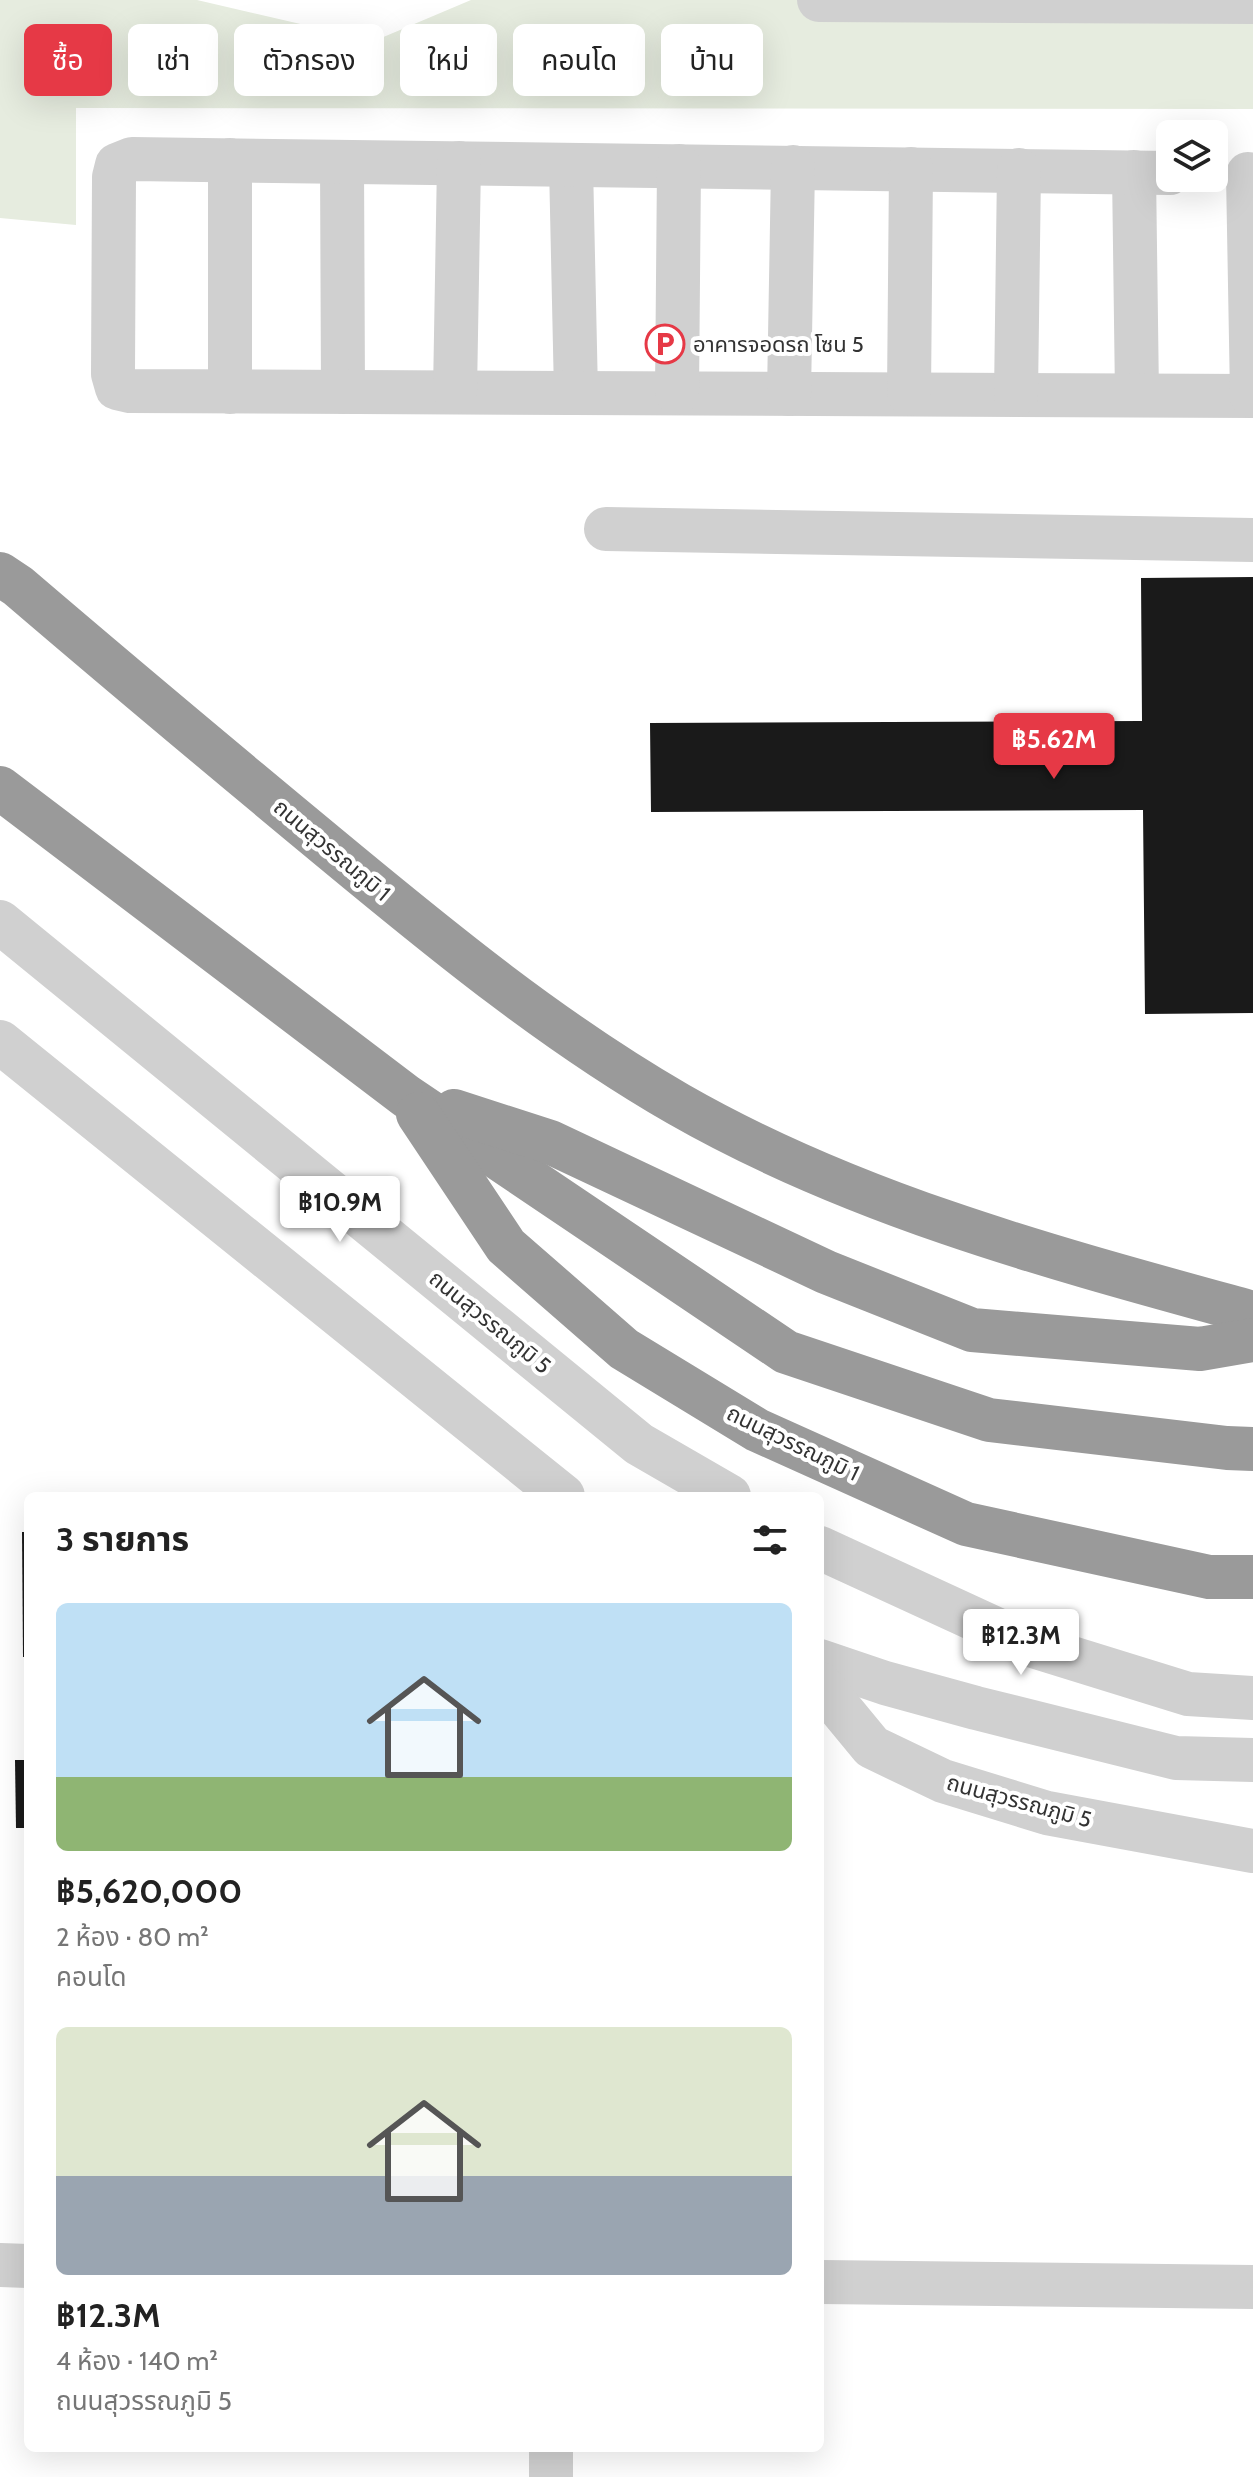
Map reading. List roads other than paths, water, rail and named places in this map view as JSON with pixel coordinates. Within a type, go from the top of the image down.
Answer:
[{"type":"highway","name":"ถนนสุวรรณภูมิ 1","points":[[6,577],[493,982],[590,1050],[679,1105],[767,1150],[854,1188],[964,1229],[1065,1261],[1253,1313]]},
{"type":"highway","name":"ถนนสุวรรณภูมิ 1","points":[[0,788],[406,1096],[786,1352],[989,1420],[1253,1449]]},
{"type":"highway","name":"ถนนสุวรรณภูมิ 1","points":[[406,1096],[550,1142],[826,1272],[972,1330],[1200,1349],[1253,1340]]},
{"type":"highway","name":"ถนนสุวรรณภูมิ 1","points":[[406,1096],[506,1246],[624,1349],[757,1430],[966,1524],[1209,1577],[1253,1577]]},
{"type":"street","points":[[819,0],[1253,2]]},
{"type":"street","points":[[1137,395],[1152,172],[132,159],[117,165],[114,177],[113,374],[117,388],[130,391],[1253,396],[1238,174]]},
{"type":"street","points":[[230,160],[230,392]]},
{"type":"street","points":[[342,162],[343,392]]},
{"type":"street","points":[[455,392],[459,163]]},
{"type":"street","points":[[571,165],[576,393]]},
{"type":"street","points":[[677,393],[679,166]]},
{"type":"street","points":[[789,394],[793,167]]},
{"type":"street","points":[[909,394],[911,169]]},
{"type":"street","points":[[1016,395],[1019,170]]},
{"type":"street","points":[[606,529],[1253,540]]},
{"type":"street","name":"ถนนสุวรรณภูมิ 5","points":[[0,922],[639,1444],[722,1492]]},
{"type":"street","points":[[0,1042],[558,1492]]},
{"type":"street","points":[[824,1550],[1033,1646],[1188,1694],[1253,1698]]},
{"type":"street","points":[[824,1662],[976,1708],[1176,1758],[1253,1760]]},
{"type":"street","name":"ถนนสุวรรณภูมิ 5","points":[[824,1689],[872,1747],[943,1781],[1047,1813],[1253,1851]]},
{"type":"street","points":[[0,2265],[24,2266]]},
{"type":"street","points":[[824,2282],[1253,2287]]},
{"type":"street","points":[[551,2452],[551,2477]]},
{"type":"place","name":"อาคารจอดรถ โซน 5","points":[[665,344]]}]
